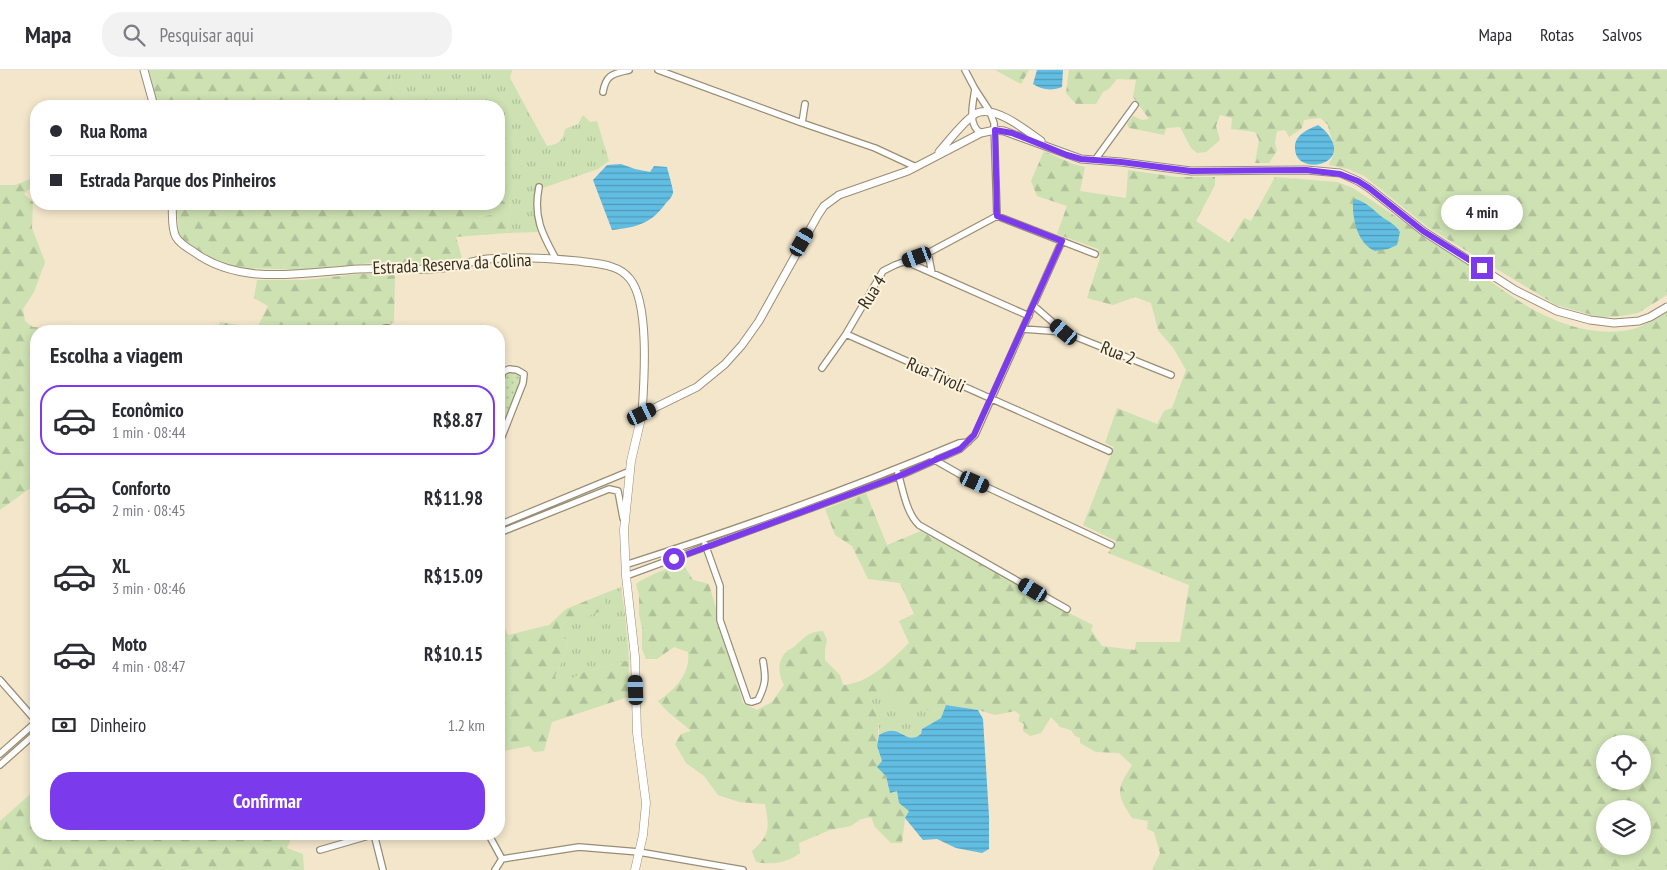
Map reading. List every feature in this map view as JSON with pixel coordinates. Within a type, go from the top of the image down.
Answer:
[{"type":"main road","points":[[635,870],[646,803],[637,733],[635,657],[625,565],[624,523],[630,471],[642,414]]},
{"type":"street","points":[[144,70],[152,100]]},
{"type":"street","points":[[603,92],[604,83],[609,77],[629,70]]},
{"type":"street","points":[[658,70],[876,148],[916,167]]},
{"type":"street","points":[[965,70],[990,112],[995,130],[997,216],[1095,254]]},
{"type":"street","points":[[975,89],[972,116],[976,129],[981,133]]},
{"type":"street","points":[[802,123],[805,104]]},
{"type":"street","points":[[1095,160],[1135,105]]},
{"type":"street","points":[[937,155],[972,116],[981,112],[990,112],[1008,120],[1055,150]]},
{"type":"street","points":[[642,414],[697,387],[725,364],[742,345],[759,321],[818,215],[831,200],[846,192],[891,178],[981,133],[995,130],[1012,133],[1074,157],[1095,160],[1191,171],[1306,170],[1340,174],[1358,181],[1369,188],[1423,231],[1515,290],[1557,311],[1590,320],[1614,323],[1639,321],[1667,307]]},
{"type":"street","points":[[539,187],[538,221],[556,259]]},
{"type":"street","name":"Estrada Reserva da Colina","points":[[173,210],[175,233],[181,243],[213,264],[238,271],[302,275],[361,269],[443,268],[485,259],[509,257],[556,259],[603,264],[613,267],[630,279],[635,287],[642,323],[644,370],[642,414]]},
{"type":"street","name":"Rua 4","points":[[822,368],[846,334],[883,271],[928,253],[997,216]]},
{"type":"street","points":[[626,576],[899,476],[960,449],[974,435],[1062,241]]},
{"type":"street","points":[[928,253],[932,273]]},
{"type":"street","points":[[905,261],[1029,316]]},
{"type":"street","name":"Rua 2","points":[[1034,306],[1064,332]]},
{"type":"street","name":"Rua 2","points":[[1023,329],[1064,332],[1171,375]]},
{"type":"street","name":"Rua Tivoli","points":[[846,334],[1109,451]]},
{"type":"street","points":[[505,370],[508,368],[522,372],[525,376],[505,428]]},
{"type":"street","points":[[625,565],[703,540],[959,443],[968,442]]},
{"type":"street","points":[[930,455],[935,461],[961,475],[1111,545]]},
{"type":"street","points":[[896,468],[910,513],[919,525],[1066,609]]},
{"type":"street","points":[[505,523],[630,471]]},
{"type":"street","points":[[505,531],[609,489],[618,492],[624,523]]},
{"type":"street","points":[[763,518],[766,526]]},
{"type":"street","points":[[703,540],[720,586],[720,620],[748,701],[758,700],[765,682],[766,678],[762,662]]},
{"type":"street","points":[[0,680],[30,714]]},
{"type":"street","points":[[0,754],[30,726]]},
{"type":"street","points":[[0,765],[30,738]]},
{"type":"street","points":[[320,850],[354,840]]},
{"type":"street","points":[[376,840],[383,870]]},
{"type":"street","points":[[492,840],[502,859]]},
{"type":"street","points":[[495,870],[502,859],[578,847],[639,852],[744,870]]},
{"type":"green space","points":[[149,70],[389,70],[392,90],[402,100],[156,100]]},
{"type":"green space","points":[[389,70],[512,70],[510,78],[547,146],[560,141],[565,129],[578,124],[583,115],[590,122],[597,121],[609,161],[598,169],[537,190],[534,210],[538,232],[507,233],[511,208],[505,203],[505,100],[402,100],[392,90]]},
{"type":"green space","points":[[995,70],[1029,70],[1021,84]]},
{"type":"green space","points":[[1069,70],[1667,70],[1667,295],[1638,313],[1622,316],[1599,317],[1556,305],[1429,228],[1364,176],[1348,169],[1329,165],[1334,153],[1334,147],[1328,125],[1320,118],[1304,120],[1302,128],[1289,137],[1285,130],[1277,131],[1275,143],[1277,151],[1269,163],[1255,163],[1259,140],[1255,132],[1231,129],[1232,118],[1220,115],[1216,126],[1220,140],[1206,152],[1197,153],[1191,148],[1180,127],[1166,128],[1164,135],[1129,128],[1127,124],[1133,116],[1142,120],[1149,119],[1133,97],[1136,80],[1117,79],[1109,89],[1103,92],[1096,104],[1076,104],[1066,93]]},
{"type":"green space","points":[[1044,151],[1073,164],[1085,167],[1080,191],[1126,198],[1128,170],[1177,177],[1215,177],[1215,185],[1196,221],[1229,243],[1244,218],[1251,221],[1275,177],[1337,182],[1353,188],[1512,296],[1548,317],[1568,325],[1608,332],[1629,330],[1667,312],[1667,870],[1152,870],[1160,853],[1154,832],[1147,829],[1148,821],[1132,818],[1123,803],[1120,792],[1121,786],[1132,765],[1119,753],[1096,752],[1080,743],[1080,738],[1075,736],[1071,730],[1060,727],[1051,717],[1041,733],[1030,736],[1023,731],[1024,724],[1018,721],[1020,715],[1015,711],[995,715],[946,705],[945,708],[933,711],[896,703],[885,692],[871,700],[879,721],[877,746],[890,792],[897,790],[909,811],[905,818],[902,843],[891,843],[875,827],[871,817],[861,819],[851,826],[830,830],[799,843],[800,853],[785,861],[774,863],[756,862],[752,851],[766,835],[768,824],[765,804],[739,802],[718,795],[704,776],[686,763],[675,744],[681,734],[691,731],[658,701],[676,686],[684,674],[687,667],[688,652],[674,647],[657,659],[646,659],[642,649],[642,627],[636,584],[646,578],[682,562],[693,580],[709,584],[743,703],[757,710],[772,702],[784,685],[779,668],[783,656],[810,633],[823,631],[827,640],[825,660],[840,675],[843,685],[871,676],[909,643],[899,621],[914,614],[900,583],[868,579],[852,546],[835,535],[825,509],[866,493],[887,545],[921,531],[1093,625],[1091,630],[1102,646],[1135,650],[1136,642],[1180,642],[1189,585],[1108,553],[1116,541],[1083,525],[1114,447],[1105,443],[1117,408],[1157,424],[1164,411],[1172,408],[1186,370],[1174,349],[1158,330],[1151,303],[1135,297],[1113,305],[1087,298],[1100,258],[1098,249],[1057,234],[1067,206],[1037,196],[1031,181]]},
{"type":"green space","points":[[30,179],[30,189],[24,194],[30,199],[30,210],[33,210],[32,228],[45,262],[34,292],[23,309],[25,321],[30,325],[30,488],[0,510],[0,185],[15,185]]},
{"type":"green space","points":[[505,203],[511,208],[507,233],[456,237],[462,258],[433,263],[372,263],[302,270],[248,268],[210,259],[182,239],[179,233],[177,210],[476,210],[478,217],[491,215],[493,210],[505,210]]},
{"type":"green space","points":[[476,210],[493,210],[491,215],[477,217]]},
{"type":"green space","points":[[358,274],[395,274],[394,323],[379,325],[258,325],[268,306],[254,298],[257,280],[305,280]]},
{"type":"green space","points":[[220,322],[238,325],[219,325]]},
{"type":"green space","points":[[511,371],[520,374],[522,379],[505,423],[505,374]]},
{"type":"green space","points":[[621,587],[629,660],[584,672],[559,686],[555,676],[568,648],[559,625],[606,609],[603,594]]},
{"type":"green space","points":[[603,594],[606,609],[574,622],[568,621],[559,625],[568,648],[555,676],[559,685],[584,672],[629,660],[628,697],[552,722],[544,751],[534,752],[529,746],[505,751],[505,628],[508,635],[549,625],[566,609]]},
{"type":"green space","points":[[885,692],[933,711],[945,708],[941,718],[922,729],[921,735],[916,738],[893,731],[886,731],[879,735],[879,721],[871,699]]},
{"type":"green space","points":[[30,794],[30,840],[290,840],[287,848],[303,854],[304,870],[0,870],[0,821]]},
{"type":"water","points":[[1037,70],[1063,70],[1062,87],[1047,89],[1033,84]]},
{"type":"water","points":[[1318,125],[1330,137],[1334,151],[1331,158],[1325,162],[1310,164],[1303,162],[1297,157],[1295,144],[1302,134]]},
{"type":"water","points":[[621,164],[650,172],[654,166],[667,167],[673,193],[655,216],[649,220],[636,226],[612,230],[593,180],[607,165]]},
{"type":"water","points":[[1355,199],[1366,204],[1396,227],[1400,232],[1397,245],[1375,251],[1364,242],[1355,222],[1353,200]]},
{"type":"water","points":[[946,705],[978,710],[983,719],[989,816],[989,849],[982,853],[956,848],[937,839],[923,840],[905,818],[909,811],[899,803],[897,791],[890,793],[886,776],[877,767],[882,761],[877,746],[879,735],[886,731],[893,731],[911,738],[916,737],[921,734],[922,729],[941,718]]},
{"type":"route","points":[[674,559],[899,476],[960,449],[974,435],[1062,241],[997,216],[995,130],[1012,133],[1081,159],[1191,171],[1306,170],[1325,171],[1348,176],[1369,188],[1423,231],[1482,268]]}]
